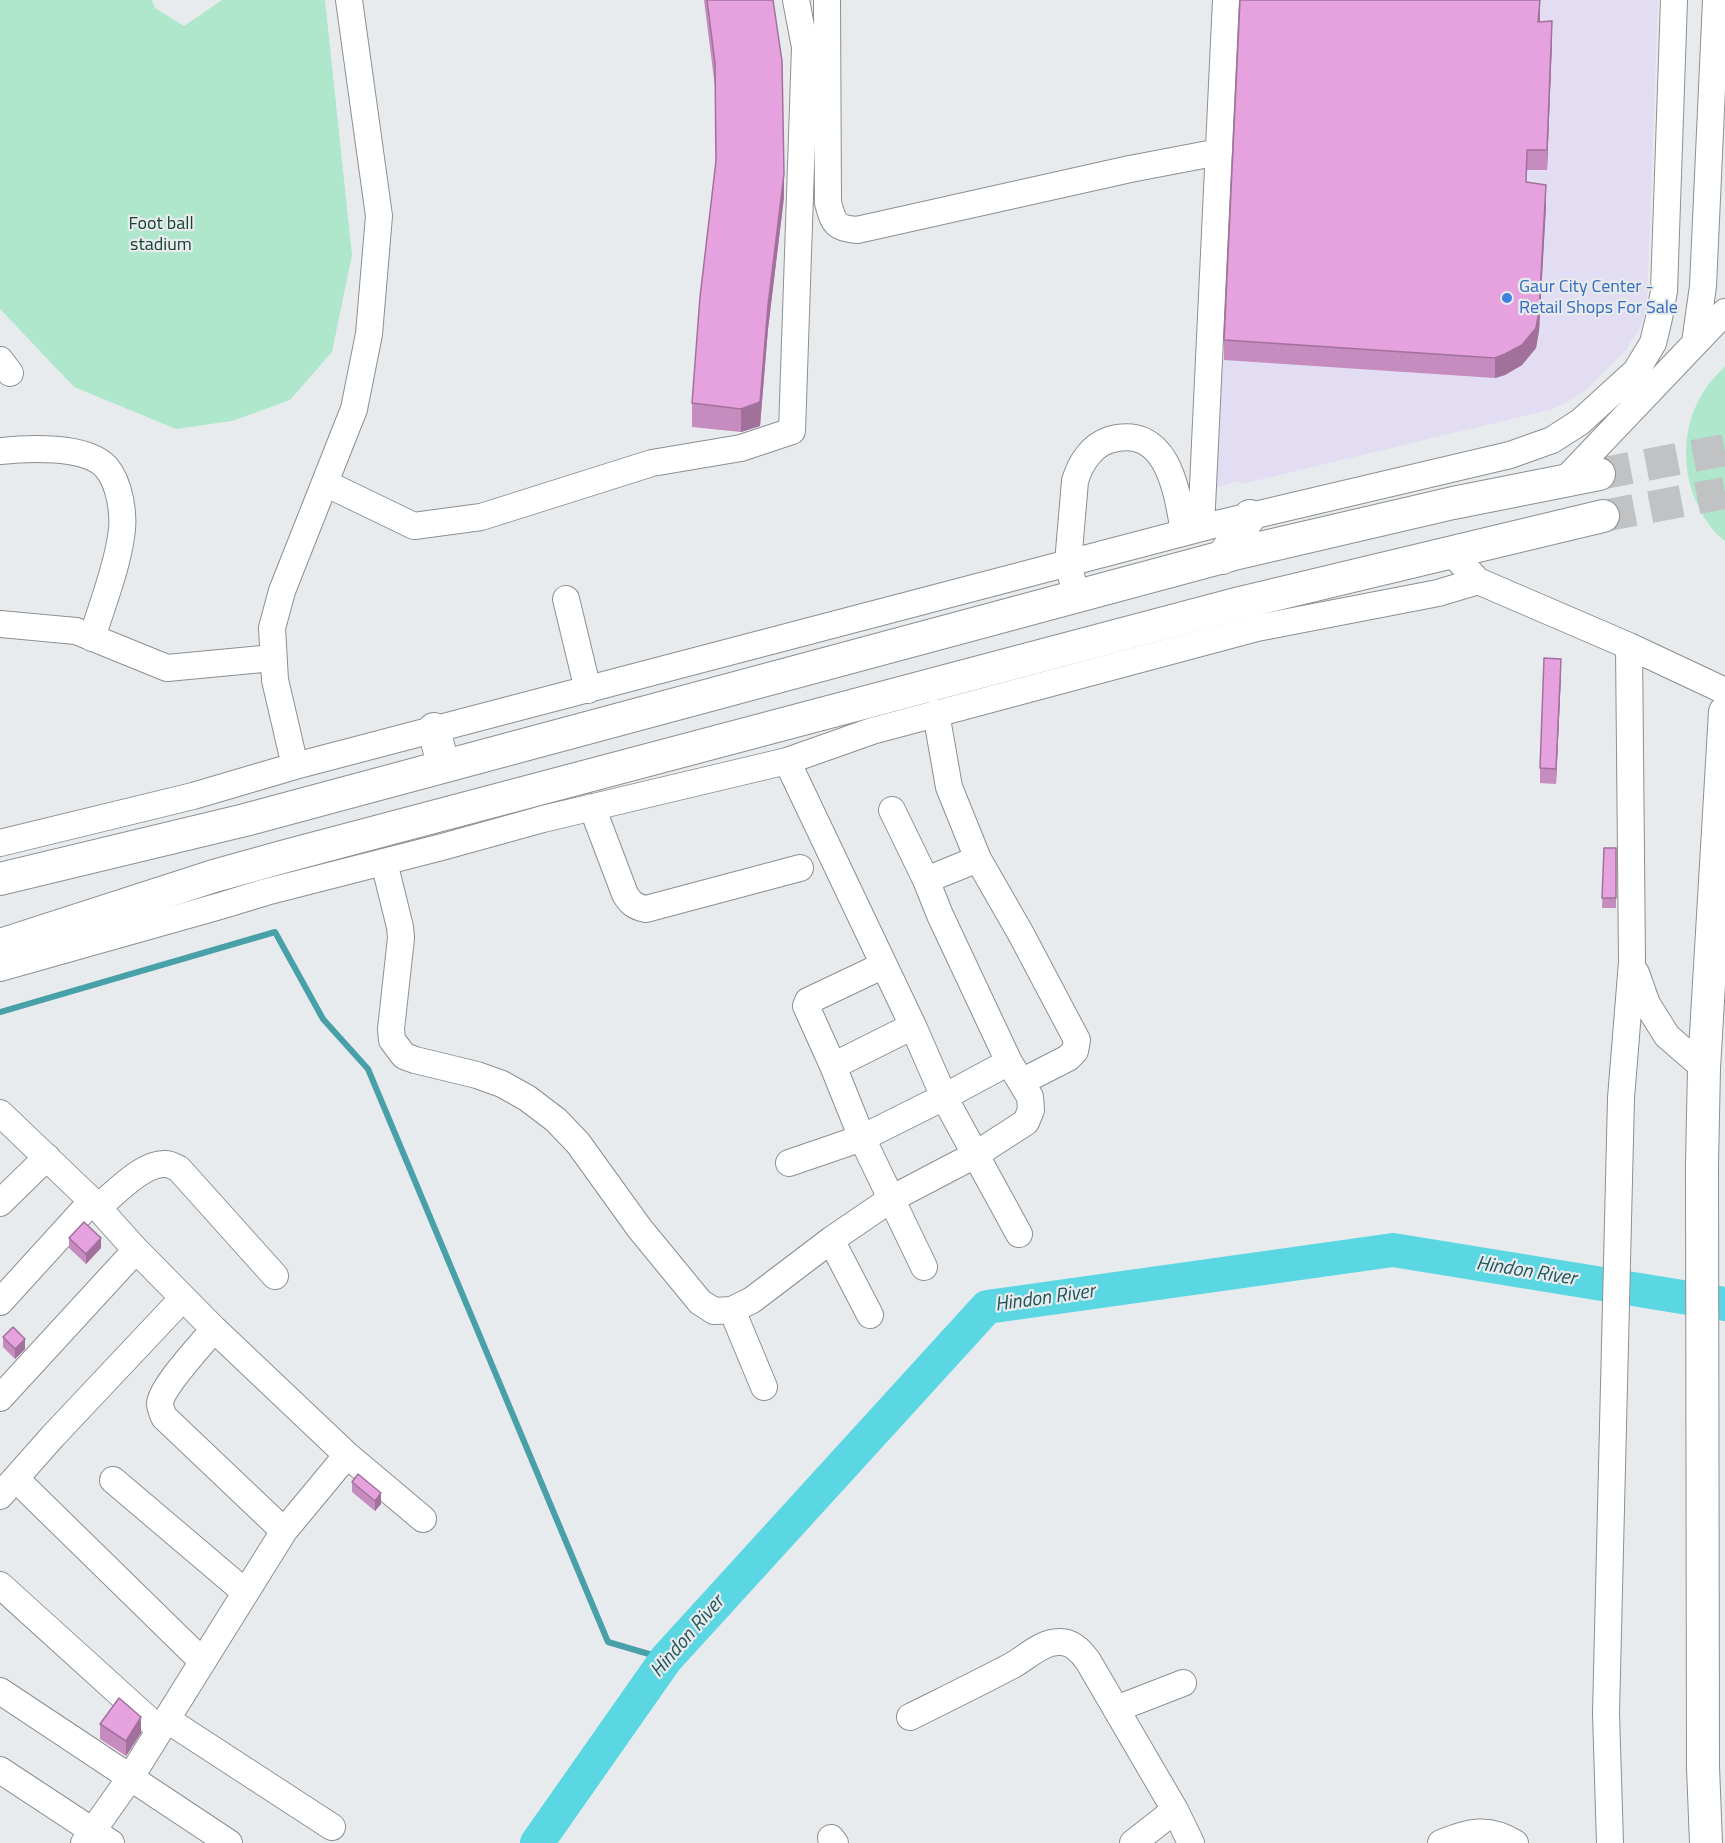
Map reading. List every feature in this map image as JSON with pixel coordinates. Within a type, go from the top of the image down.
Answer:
[{"type":"main road","points":[[0,879],[245,820],[442,765],[1222,558],[1454,503],[1599,474]]},
{"type":"main road","points":[[1222,558],[1250,516]]},
{"type":"main road","points":[[0,945],[214,876],[260,879],[332,844],[1229,606],[1450,551],[1604,516]]},
{"type":"main road","points":[[1706,1843],[1703,1767],[1702,1164],[1704,1068],[1725,712]]},
{"type":"main road","points":[[434,729],[442,765]]},
{"type":"street","points":[[295,766],[275,680],[272,628],[282,591],[354,409],[369,334],[378,216],[349,0]]},
{"type":"street","points":[[325,483],[414,526],[481,517],[652,464],[741,448],[792,431],[805,47],[796,0]]},
{"type":"street","points":[[827,0],[828,203],[834,222],[843,229],[857,230],[1130,169],[1219,152]]},
{"type":"street","points":[[1193,530],[1219,152],[1226,0]]},
{"type":"street","points":[[0,843],[193,796],[434,729],[1193,530],[1510,454],[1552,440],[1580,422],[1636,371],[1653,343],[1664,291],[1674,0]]},
{"type":"street","points":[[1695,343],[1703,286],[1716,0]]},
{"type":"street","points":[[1563,482],[1725,312]]},
{"type":"street","points":[[1636,371],[1666,374]]},
{"type":"street","points":[[1076,596],[1068,563],[1075,481],[1079,468],[1095,448],[1104,442],[1128,436],[1149,443],[1167,466],[1193,530]]},
{"type":"street","points":[[0,451],[49,448],[88,456],[106,467],[119,491],[123,515],[122,537],[92,638]]},
{"type":"street","points":[[1450,551],[1478,582],[1629,646],[1725,691]]},
{"type":"street","points":[[0,968],[220,906],[260,879],[384,862],[592,807],[787,761],[872,731],[1257,628],[1438,593],[1478,582]]},
{"type":"street","points":[[566,599],[588,690]]},
{"type":"street","points":[[0,624],[76,631],[167,668],[273,658]]},
{"type":"street","points":[[1610,1843],[1606,1713],[1621,1098],[1632,962],[1629,646]]},
{"type":"street","points":[[789,1163],[862,1138],[944,1097],[1015,1072],[1068,1058],[1075,1051],[1077,1040],[978,859],[949,787],[936,714]]},
{"type":"street","points":[[787,761],[913,1026],[944,1097],[1019,1234]]},
{"type":"street","points":[[592,807],[625,894],[629,902],[637,907],[646,909],[800,868]]},
{"type":"street","points":[[384,862],[401,938],[391,1029],[392,1040],[397,1048],[404,1056],[415,1060],[477,1075],[502,1084],[527,1098],[556,1120],[578,1143],[640,1229],[700,1302],[714,1311],[732,1310],[752,1300],[831,1240],[891,1199],[975,1155],[1026,1122],[1031,1110],[1030,1097],[1015,1072],[892,810]]},
{"type":"street","points":[[926,880],[978,859]]},
{"type":"street","points":[[1632,962],[1647,1004],[1667,1036],[1704,1068]]},
{"type":"street","points":[[884,965],[807,1002],[807,1008],[862,1138],[924,1267]]},
{"type":"street","points":[[833,1066],[913,1026]]},
{"type":"street","points":[[0,1113],[95,1204],[136,1250],[214,1329],[347,1455],[423,1519]]},
{"type":"street","points":[[0,1203],[47,1157]]},
{"type":"street","points":[[0,1302],[95,1204],[154,1165],[168,1164],[179,1169],[275,1276]]},
{"type":"street","points":[[831,1240],[870,1315]]},
{"type":"street","points":[[0,1398],[136,1250]]},
{"type":"street","points":[[183,1298],[53,1436],[8,1488],[202,1661]]},
{"type":"street","points":[[732,1310],[764,1387]]},
{"type":"street","points":[[214,1329],[166,1389],[160,1401],[160,1407],[164,1416],[285,1531]]},
{"type":"street","points":[[0,1770],[96,1839],[130,1778],[245,1592],[285,1531],[347,1455]]},
{"type":"street","points":[[113,1480],[245,1592]]},
{"type":"street","points":[[0,1585],[163,1724],[332,1827]]},
{"type":"street","points":[[910,1717],[1016,1663],[1045,1645],[1058,1641],[1070,1643],[1080,1650],[1088,1661],[1175,1810],[1191,1843]]},
{"type":"street","points":[[1116,1709],[1183,1683]]},
{"type":"street","points":[[0,1691],[229,1843]]},
{"type":"street","points":[[1692,1843],[1705,1809]]},
{"type":"street","points":[[1133,1843],[1175,1810]]},
{"type":"street","points":[[1441,1843],[1473,1832],[1486,1831],[1515,1843]]},
{"type":"shaded area","points":[[1214,0],[1658,0],[1647,304],[1641,326],[1626,350],[1588,388],[1553,409],[1242,484],[1238,481],[1191,496]]},
{"type":"green space","name":"Foot ball stadium","points":[[0,0],[152,0],[155,8],[184,26],[222,0],[325,0],[352,255],[332,352],[290,400],[232,421],[176,429],[74,387],[0,309]]},
{"type":"green space","points":[[1725,366],[1725,541],[1711,528],[1698,505],[1688,472],[1686,444],[1697,403],[1708,384]]},
{"type":"building","points":[[707,0],[773,0],[782,61],[784,174],[768,305],[760,402],[741,409],[692,403],[700,297],[716,161],[715,63]]},
{"type":"building","points":[[1240,0],[1540,0],[1538,22],[1552,21],[1547,150],[1527,150],[1526,182],[1546,185],[1539,311],[1536,328],[1522,345],[1495,358],[1224,340]]},
{"type":"building","points":[[1544,658],[1561,659],[1556,769],[1540,768]]},
{"type":"building","points":[[1604,848],[1616,848],[1616,898],[1602,898]]},
{"type":"building","points":[[84,1222],[101,1238],[86,1254],[69,1238]]},
{"type":"building","points":[[13,1327],[25,1339],[15,1349],[3,1337]]},
{"type":"building","points":[[358,1474],[381,1493],[375,1501],[352,1482]]},
{"type":"building","points":[[119,1698],[141,1717],[126,1741],[100,1724]]},
{"type":"waterway","points":[[0,1012],[275,932],[323,1019],[368,1069],[608,1642],[666,1659]]},
{"type":"waterway","name":"Hindon River","points":[[537,1843],[666,1659],[987,1307],[1393,1250],[1725,1304]]},
{"type":"tunnel","points":[[1599,474],[1725,450]]},
{"type":"tunnel","points":[[1603,516],[1725,493]]},
{"type":"place","name":"Gaur City Center - Retail Shops For Sale","points":[[1507,298]]}]
